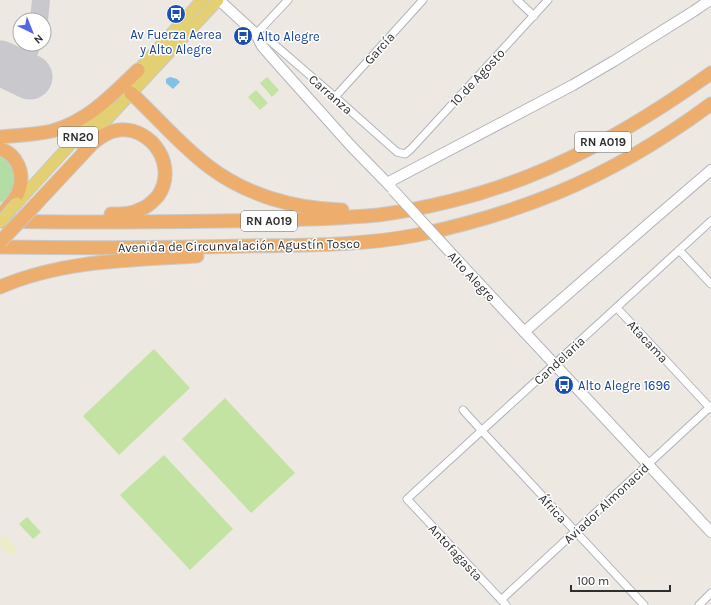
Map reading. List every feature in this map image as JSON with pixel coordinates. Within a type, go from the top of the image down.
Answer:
[{"type":"highway","points":[[131,93],[196,156],[230,181],[265,197],[286,203],[309,208],[340,210],[375,208],[423,200],[482,185],[549,161],[607,132],[655,104],[686,82],[711,67]]},
{"type":"highway","points":[[0,137],[51,131],[75,122],[107,100],[138,70]]},
{"type":"highway","name":"Avenida de Circunvalación Agustín Tosco","points":[[2,221],[134,222],[290,220],[378,215],[426,207],[490,190],[552,167],[633,125],[711,73]]},
{"type":"highway","name":"Avenida de Circunvalación Agustín Tosco","points":[[0,247],[135,248],[275,246],[347,243],[415,235],[487,218],[561,191],[597,174],[646,147],[711,104]]},
{"type":"highway","points":[[415,235],[488,227],[564,199],[639,161],[711,116]]},
{"type":"highway","points":[[0,242],[33,204],[92,144],[104,135],[118,130],[135,132],[150,140],[160,153],[165,168],[163,185],[159,194],[154,200],[142,209],[124,214],[60,214],[2,221]]},
{"type":"highway","points":[[0,149],[10,154],[15,159],[20,171],[21,183],[14,203],[2,221]]},
{"type":"highway","points":[[0,254],[197,256],[317,254],[392,238]]},
{"type":"highway","points":[[0,287],[37,274],[88,263],[197,256]]},
{"type":"main road","name":"RN20","points":[[14,203],[202,0]]},
{"type":"main road","name":"RN20","points":[[0,235],[33,204],[131,93],[218,0]]},
{"type":"main road","name":"Alto Alegre","points":[[218,0],[256,34],[262,46],[351,146],[711,532]]},
{"type":"main road","points":[[390,187],[580,81],[621,57],[710,0]]},
{"type":"main road","points":[[524,332],[711,170]]},
{"type":"street","points":[[256,34],[288,0]]},
{"type":"street","name":"García","points":[[335,97],[423,0]]},
{"type":"street","points":[[517,0],[534,16]]},
{"type":"street","name":"10 de Agosto","points":[[405,154],[548,0]]},
{"type":"street","name":"Carranza","points":[[256,34],[268,39],[397,152],[405,154]]},
{"type":"street","name":"Candelaria","points":[[407,500],[711,221]]},
{"type":"street","points":[[679,250],[711,284]]},
{"type":"street","name":"Atacama","points":[[617,308],[710,407]]},
{"type":"street","name":"Aviador Almonacid","points":[[503,603],[575,532],[710,407]]},
{"type":"street","name":"África","points":[[463,410],[644,605]]},
{"type":"street","name":"Antofagasta","points":[[407,500],[503,603]]},
{"type":"street","points":[[698,605],[711,593]]},
{"type":"green space","points":[[267,77],[279,90],[272,97],[260,83]]},
{"type":"green space","points":[[256,90],[268,103],[260,110],[248,97]]},
{"type":"green space","points":[[0,157],[4,158],[11,164],[15,170],[14,190],[8,198],[0,203]]},
{"type":"green space","points":[[154,349],[190,388],[119,455],[83,416]]},
{"type":"green space","points":[[225,398],[295,473],[251,513],[182,439]]},
{"type":"green space","points":[[164,455],[233,529],[190,570],[120,495]]},
{"type":"green space","points":[[27,517],[41,532],[33,539],[19,524]]},
{"type":"sand","points":[[4,535],[18,550],[11,557],[0,546],[0,540]]},
{"type":"water","points":[[170,77],[177,79],[180,82],[173,89],[166,83],[166,79]]},
{"type":"taxiway","points":[[40,12],[41,0]]},
{"type":"taxiway","points":[[21,73],[29,52]]},
{"type":"runway","points":[[0,63],[30,77]]},
{"type":"place","name":"Av Fuerza Aerea y Alto Alegre","points":[[176,14]]},
{"type":"place","name":"Alto Alegre","points":[[243,36]]},
{"type":"place","name":"Alto Alegre 1696","points":[[564,385]]}]
